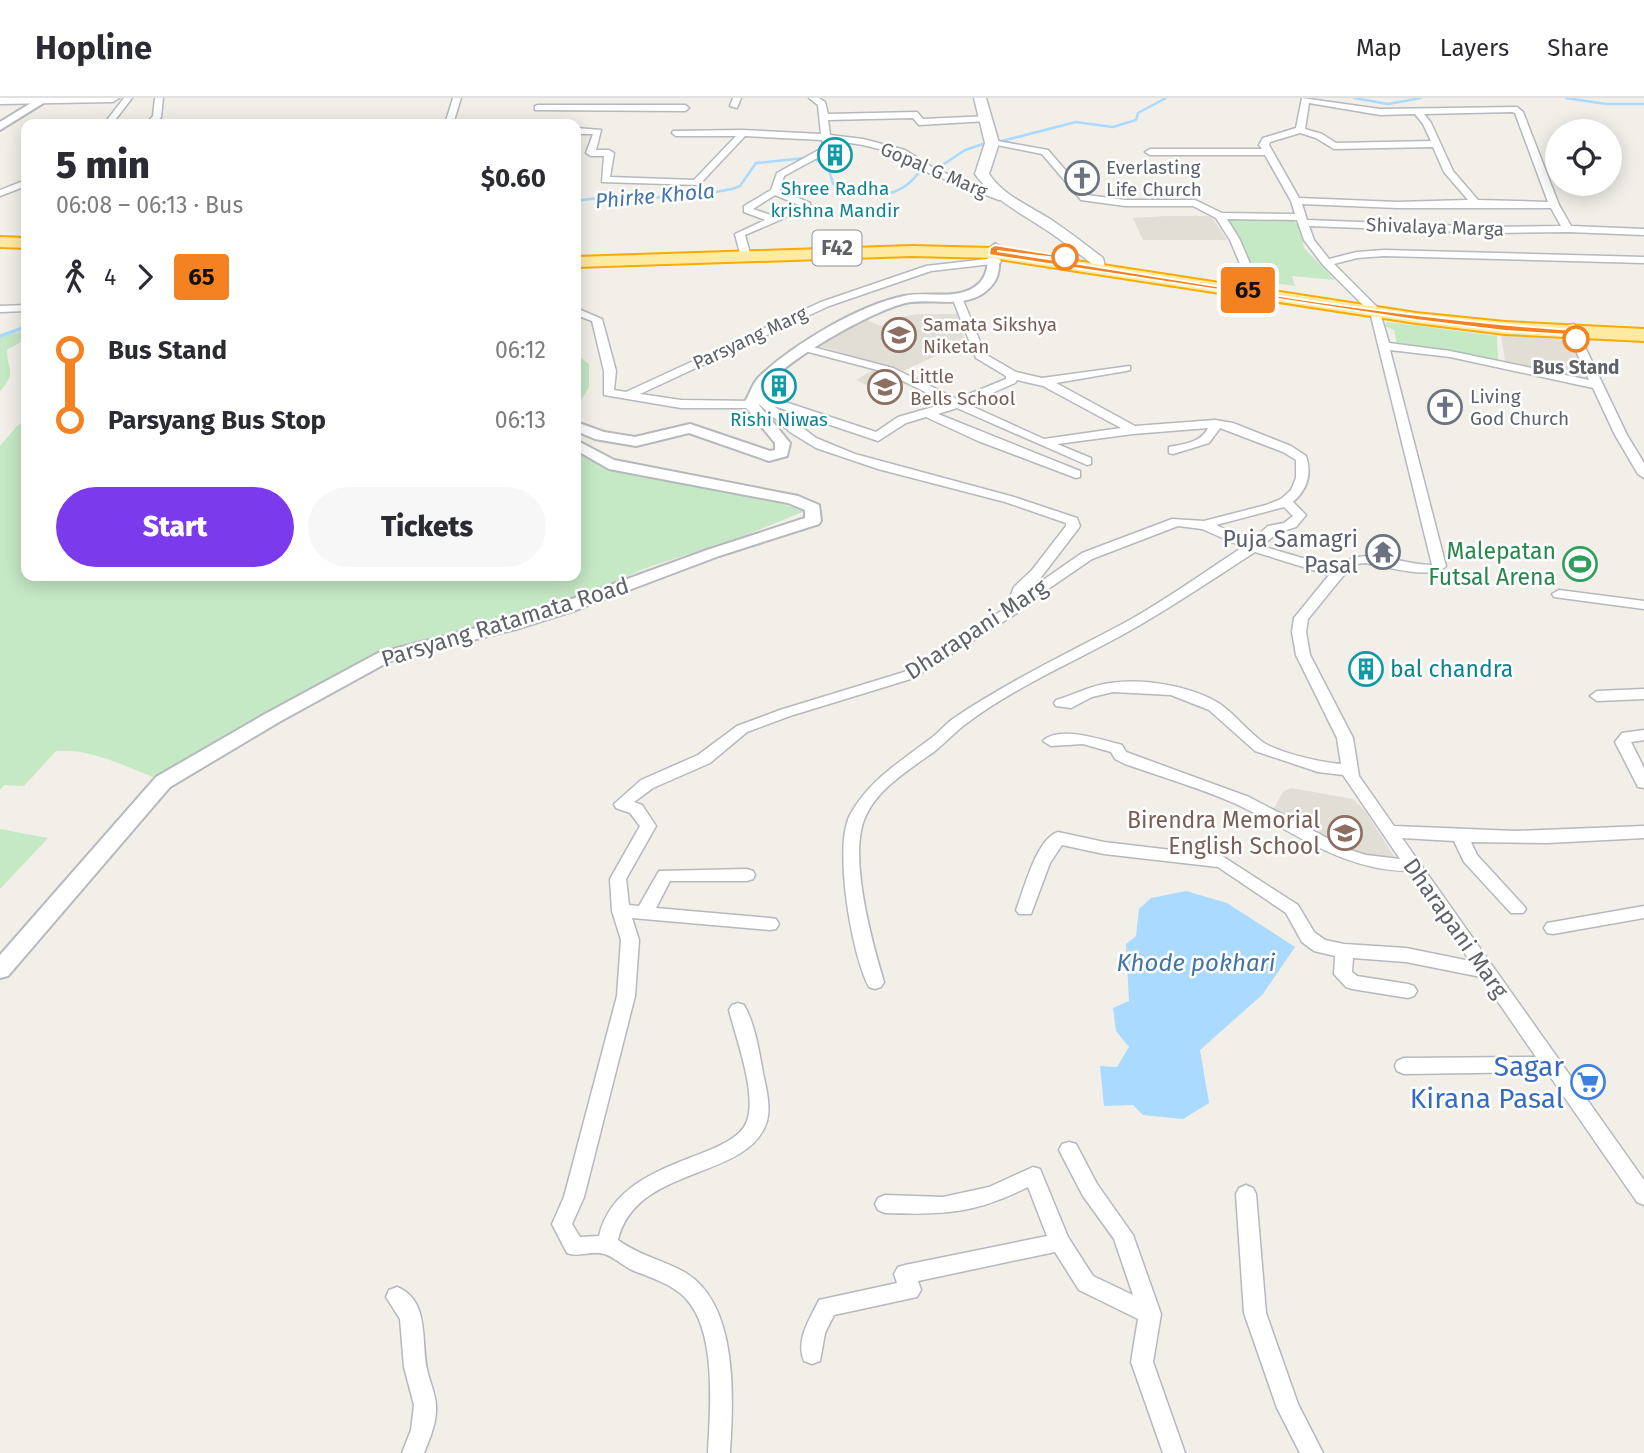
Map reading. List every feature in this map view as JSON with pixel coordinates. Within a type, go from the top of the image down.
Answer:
[{"type":"highway","points":[[0,242],[21,243]]},
{"type":"highway","points":[[0,248],[21,249]]},
{"type":"highway","name":"F42","points":[[581,256],[912,251],[994,254],[1098,264],[1254,285],[1372,307]]},
{"type":"highway","name":"F42","points":[[581,262],[745,254]]},
{"type":"highway","name":"F42","points":[[1098,264],[1372,307],[1572,330],[1644,335]]},
{"type":"highway","name":"F42","points":[[1572,330],[1644,329]]},
{"type":"main road","points":[[6,99],[113,98]]},
{"type":"main road","points":[[980,98],[992,143],[982,174],[1002,198],[1052,227],[1098,264]]},
{"type":"street","points":[[112,119],[128,98]]},
{"type":"street","points":[[155,119],[159,98]]},
{"type":"street","points":[[451,119],[457,98]]},
{"type":"street","points":[[774,220],[747,210],[775,191],[780,175],[829,148],[822,104],[813,98]]},
{"type":"street","points":[[0,127],[38,99]]},
{"type":"street","points":[[1300,130],[1305,99],[1380,112],[1500,107],[1519,112],[1554,205],[1568,229]]},
{"type":"street","points":[[538,107],[685,108]]},
{"type":"street","points":[[1416,110],[1427,123],[1449,172],[1475,203]]},
{"type":"street","points":[[825,117],[917,115],[919,122],[987,118]]},
{"type":"street","points":[[1372,307],[1309,240],[1296,201],[1264,145],[1266,140],[1300,130],[1316,134],[1334,146],[1436,144]]},
{"type":"street","points":[[581,131],[598,132],[591,153],[609,152],[605,180],[684,183],[696,183],[736,144],[742,133]]},
{"type":"street","name":"Gopal G Marg","points":[[676,133],[826,137],[863,142],[902,152],[932,171],[1002,198]]},
{"type":"street","points":[[992,143],[1045,152],[1084,198],[1125,203],[1195,203],[1220,216],[1235,240],[1254,285]]},
{"type":"street","points":[[1150,152],[1268,152]]},
{"type":"street","points":[[0,193],[21,185]]},
{"type":"street","points":[[745,254],[740,234],[807,205],[775,191]]},
{"type":"street","points":[[1296,201],[1397,205],[1554,205]]},
{"type":"street","name":"Shivalaya Marga","points":[[1220,216],[1492,230],[1644,232]]},
{"type":"street","points":[[1327,262],[1357,255],[1384,253],[1644,260]]},
{"type":"street","points":[[753,400],[764,379],[805,348],[902,299],[927,296],[958,300],[982,289],[994,254]]},
{"type":"street","name":"Parsyang Marg","points":[[627,396],[825,304],[910,273],[994,254]]},
{"type":"street","points":[[958,300],[980,356],[1012,375],[1041,382],[1133,430]]},
{"type":"street","name":"Dharapani Marg","points":[[1372,307],[1438,566],[1436,569],[1426,569],[1365,559],[1353,561],[1338,573],[1301,618],[1299,632],[1303,655],[1345,738],[1348,770],[1387,831],[1644,1196]]},
{"type":"street","points":[[0,309],[21,308]]},
{"type":"street","points":[[581,313],[597,319],[610,371],[608,393],[627,396]]},
{"type":"street","points":[[1572,330],[1597,385],[1637,452],[1644,474]]},
{"type":"street","points":[[1384,346],[1450,354],[1597,385]]},
{"type":"street","points":[[805,348],[889,370],[960,402],[997,423],[1087,461]]},
{"type":"street","points":[[1041,382],[1126,368]]},
{"type":"street","points":[[850,454],[902,420],[960,402],[1012,381],[1012,375]]},
{"type":"street","name":"Parsyang Marg","points":[[627,396],[681,404],[772,399],[878,437]]},
{"type":"street","points":[[581,428],[600,436],[636,442],[690,428],[769,456],[782,453],[783,443],[753,400]]},
{"type":"street","points":[[753,400],[818,444],[874,463],[1035,507],[1072,521],[1073,526],[1061,544],[1037,573],[1018,590],[1017,600]]},
{"type":"street","points":[[927,413],[993,444],[1047,461],[1076,474]]},
{"type":"street","points":[[1045,442],[1133,430],[1215,424],[1233,428],[1287,449],[1302,459],[1302,482],[1287,503],[1205,524]]},
{"type":"street","points":[[1173,450],[1207,439],[1214,433],[1215,424]]},
{"type":"street","name":"Parsyang Ratamata Road","points":[[0,970],[163,782],[272,718],[384,656],[510,625],[570,606],[713,553],[813,521],[815,517],[813,508],[792,499],[609,464],[581,447]]},
{"type":"street","points":[[875,982],[863,942],[854,894],[852,835],[857,817],[882,782],[976,710],[1040,672],[1134,623],[1253,547],[1273,529],[1283,529],[1299,517],[1287,503]]},
{"type":"street","name":"Dharapani Marg","points":[[621,911],[618,879],[638,848],[648,826],[636,809],[622,804],[647,784],[704,759],[742,729],[785,713],[909,676],[1012,610],[1017,600],[1087,556],[1177,522],[1205,524],[1253,547],[1338,573]]},
{"type":"street","points":[[1559,594],[1644,605]]},
{"type":"street","points":[[1061,703],[1071,703],[1087,693],[1112,687],[1173,690],[1214,707],[1260,747],[1318,766],[1348,770]]},
{"type":"street","points":[[1597,696],[1644,694]]},
{"type":"street","points":[[1644,735],[1627,737],[1623,741],[1644,783]]},
{"type":"street","points":[[1051,741],[1084,739],[1117,749],[1120,755],[1131,760],[1239,800],[1354,860],[1395,867],[1412,865]]},
{"type":"street","points":[[1387,831],[1567,839],[1644,832]]},
{"type":"street","points":[[1460,836],[1470,858],[1517,909]]},
{"type":"street","points":[[1025,909],[1040,865],[1050,846],[1058,838],[1069,839],[1104,848],[1216,860],[1237,870],[1292,909],[1308,937],[1320,946],[1344,951],[1406,955],[1486,971]]},
{"type":"street","points":[[645,912],[665,875],[747,875]]},
{"type":"street","points":[[719,1453],[716,1335],[708,1311],[682,1281],[622,1257],[607,1244],[574,1247],[562,1224],[574,1197],[626,996],[630,940],[621,911],[770,924]]},
{"type":"street","points":[[1553,928],[1577,927],[1617,914],[1644,912]]},
{"type":"street","points":[[1344,951],[1343,974],[1352,982],[1408,991]]},
{"type":"street","points":[[607,1244],[609,1225],[622,1205],[636,1194],[688,1166],[720,1155],[747,1140],[758,1119],[754,1078],[738,1010]]},
{"type":"street","points":[[1404,1066],[1553,1064]]},
{"type":"street","points":[[1069,1150],[1090,1190],[1123,1235],[1150,1314],[1142,1362],[1174,1453]]},
{"type":"street","points":[[885,1204],[943,1206],[993,1195],[1033,1175],[1060,1242],[1086,1283],[1150,1314]]},
{"type":"street","points":[[1246,1194],[1255,1313],[1288,1408],[1312,1453]]},
{"type":"street","points":[[812,1353],[814,1332],[827,1307],[910,1290],[905,1274],[1060,1242]]},
{"type":"street","points":[[397,1297],[411,1316],[415,1367],[425,1405],[422,1430],[413,1453]]},
{"type":"shaded area","points":[[1211,216],[1227,240],[1143,240],[1133,218]]},
{"type":"shaded area","name":"Samata Sikshya Niketan","points":[[917,314],[957,314],[966,344],[937,347],[940,354],[901,372],[816,345],[865,319],[881,326],[895,321],[895,318]]},
{"type":"shaded area","points":[[1501,335],[1571,340],[1594,382],[1505,361]]},
{"type":"shaded area","name":"Little Bells School","points":[[879,366],[914,380],[885,394],[856,380]]},
{"type":"shaded area","name":"Birendra Memorial English School","points":[[1291,788],[1353,799],[1365,811],[1397,861],[1354,856],[1277,813],[1274,808],[1283,792]]},
{"type":"green space","points":[[1225,218],[1292,219],[1300,228],[1304,248],[1335,280],[1292,276],[1295,286],[1258,281],[1243,245]]},
{"type":"green space","points":[[1387,322],[1497,336],[1498,360],[1397,345],[1394,330],[1385,326]]},
{"type":"green space","points":[[21,332],[21,342],[7,350],[10,375],[0,391],[0,337]]},
{"type":"green space","points":[[581,358],[589,364],[589,387],[581,400]]},
{"type":"green space","points":[[21,424],[21,581],[581,581],[581,453],[599,465],[700,488],[752,495],[805,511],[746,535],[643,569],[573,601],[468,632],[427,639],[381,653],[153,777],[93,755],[56,751],[24,786],[4,785],[0,790],[0,446]]},
{"type":"green space","points":[[0,829],[48,838],[0,889]]},
{"type":"water","name":"Khode pokhari","points":[[1186,891],[1227,903],[1295,947],[1263,994],[1200,1050],[1209,1103],[1183,1119],[1143,1115],[1133,1105],[1104,1106],[1100,1066],[1117,1067],[1129,1047],[1116,1031],[1113,1008],[1129,1001],[1126,944],[1136,936],[1139,909],[1151,898]]},
{"type":"waterway","name":"Phirke Khola","points":[[1002,141],[1076,122],[1113,127],[1136,120],[1138,113],[1166,98]]},
{"type":"waterway","name":"Phirke Khola","points":[[1354,98],[1388,104],[1421,98]]},
{"type":"waterway","name":"Phirke Khola","points":[[1566,98],[1606,104],[1644,104]]},
{"type":"waterway","name":"Phirke Khola","points":[[944,164],[965,150],[983,144]]},
{"type":"waterway","name":"Phirke Khola","points":[[581,201],[688,197],[732,189],[740,186],[756,163],[805,158]]},
{"type":"waterway","name":"Phirke Khola","points":[[816,160],[828,166],[833,184],[868,195],[901,189],[919,172]]},
{"type":"waterway","name":"Phirke Khola","points":[[0,336],[21,329]]},
{"type":"bus line","name":"65","points":[[1065,257],[995,248],[992,253],[1098,267],[1416,318],[1574,333],[1576,339]]},
{"type":"place","name":"Shree Radha krishna Mandir","points":[[835,155]]},
{"type":"place","name":"Everlasting Life Church","points":[[1082,178]]},
{"type":"place","name":"Samata Sikshya Niketan","points":[[899,335]]},
{"type":"place","name":"Bus Stand","points":[[1576,339]]},
{"type":"place","name":"Rishi Niwas","points":[[779,386]]},
{"type":"place","name":"Little Bells School","points":[[885,387]]},
{"type":"place","name":"Living God Church","points":[[1445,407]]},
{"type":"place","name":"Puja Samagri Pasal","points":[[1383,552]]},
{"type":"place","name":"Malepatan Futsal Arena","points":[[1580,564]]},
{"type":"place","name":"bal chandra","points":[[1366,669]]},
{"type":"place","name":"Birendra Memorial English School","points":[[1345,833]]},
{"type":"place","name":"Sagar Kirana Pasal","points":[[1588,1082]]}]
